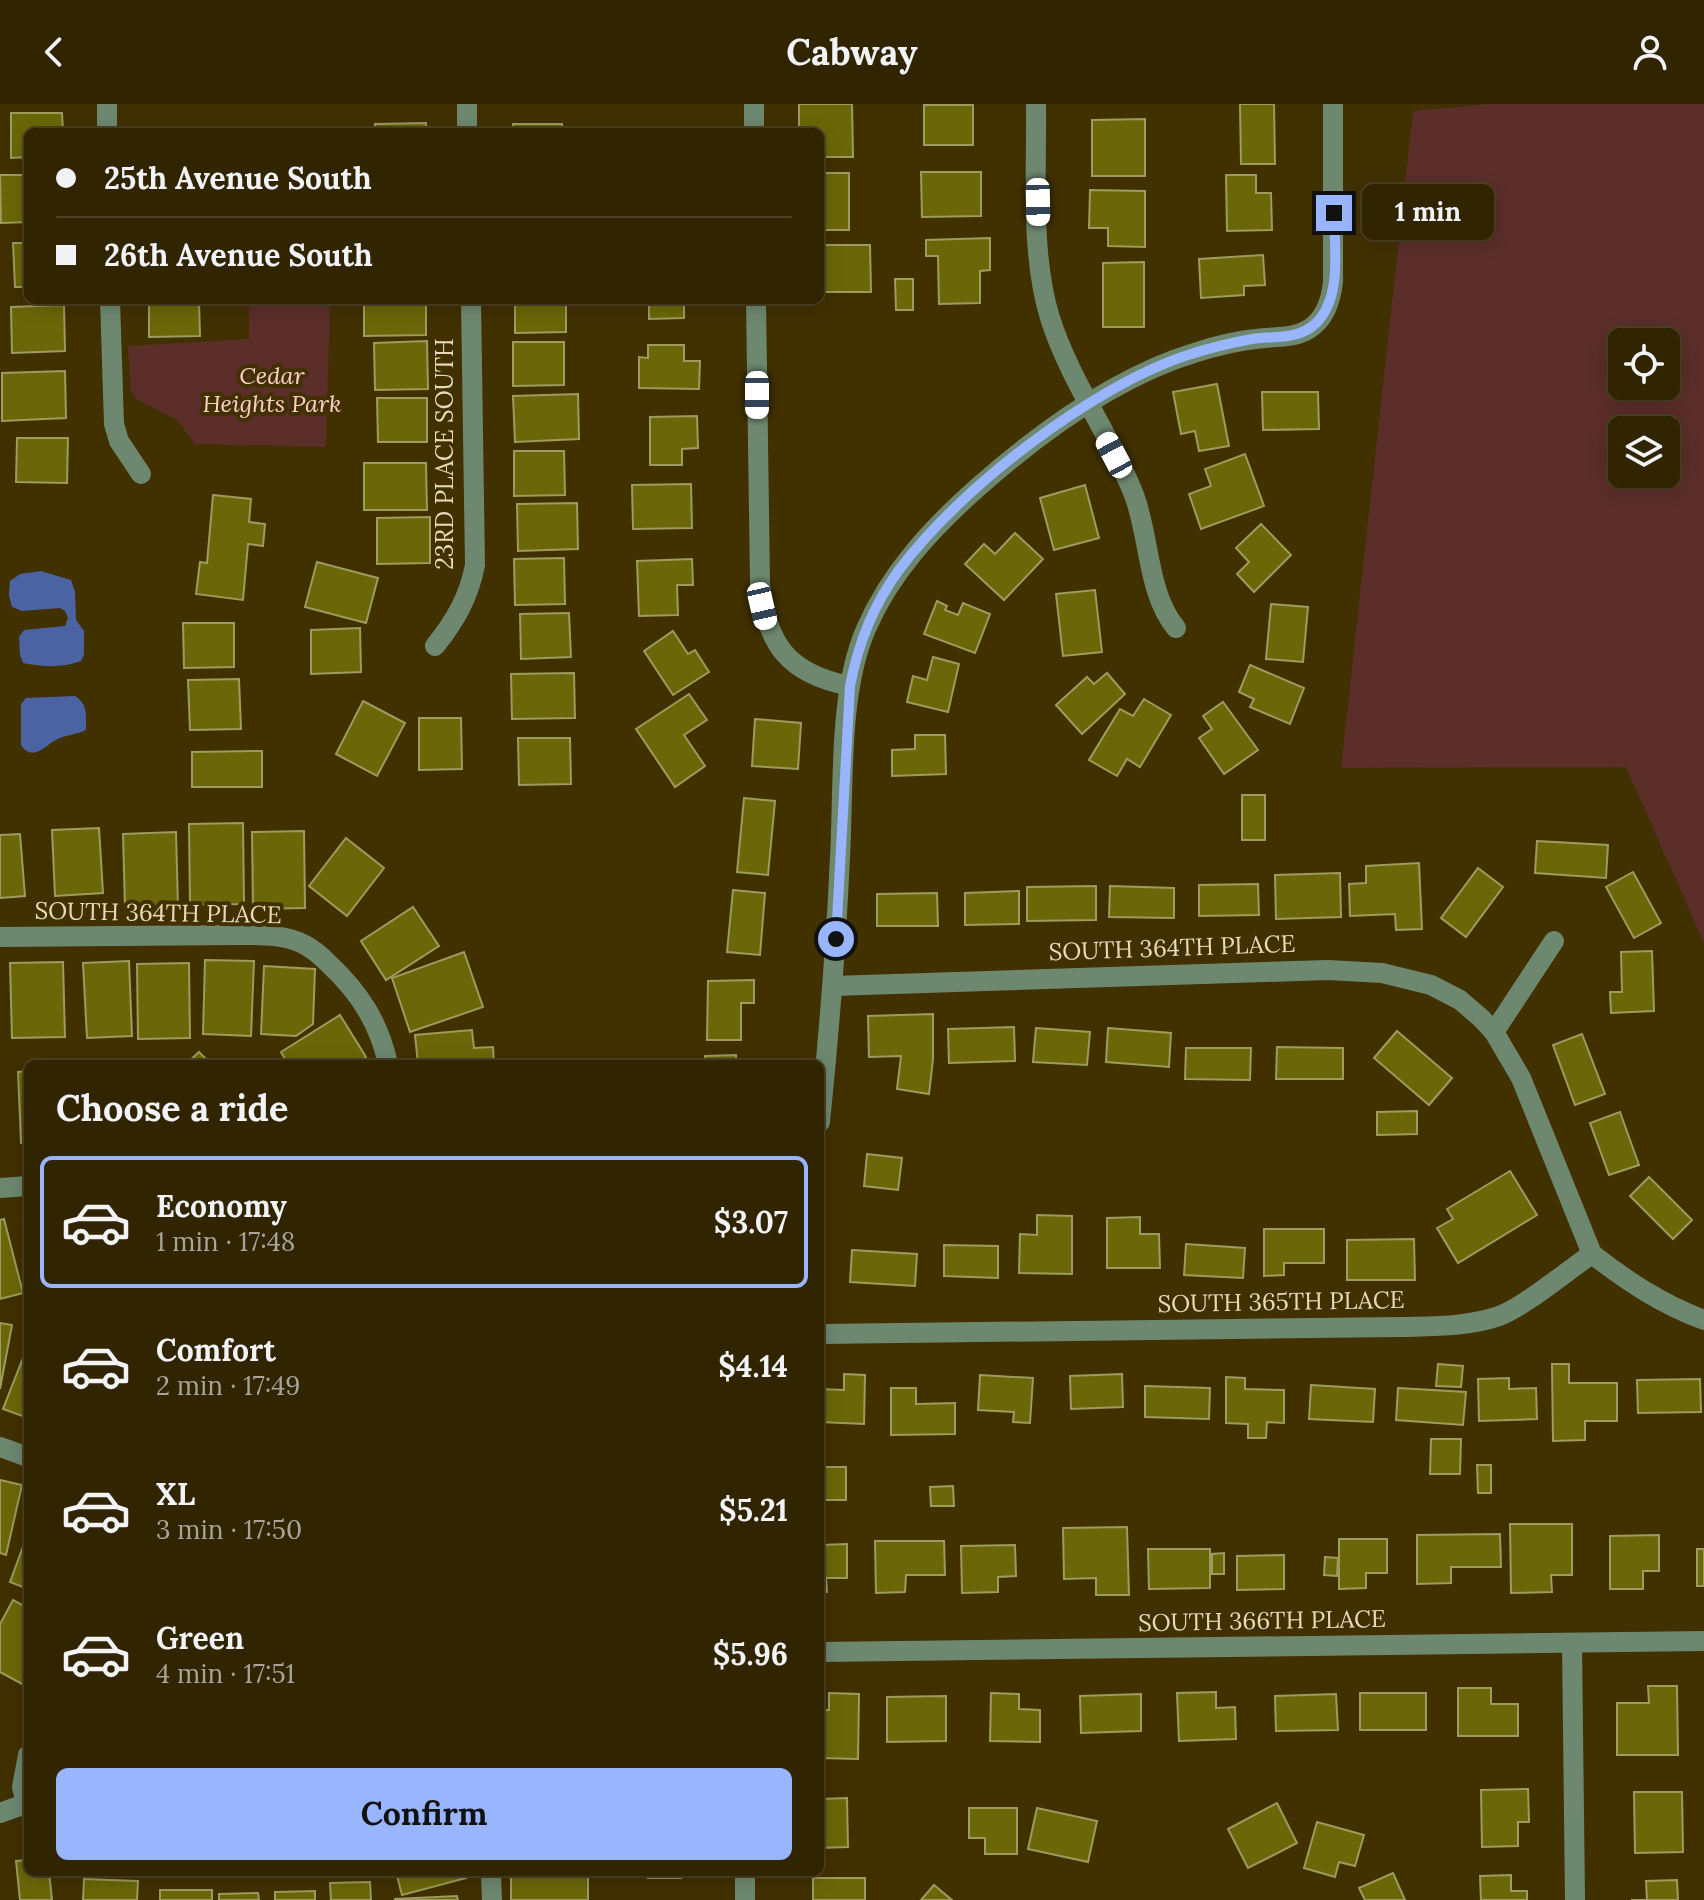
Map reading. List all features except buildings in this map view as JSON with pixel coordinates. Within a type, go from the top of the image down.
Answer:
[{"type":"street","points":[[107,104],[107,128]]},
{"type":"street","points":[[467,104],[467,128]]},
{"type":"street","points":[[754,104],[754,128]]},
{"type":"street","points":[[1036,104],[1039,255],[1044,292],[1056,335],[1134,495],[1144,527],[1158,600],[1176,628]]},
{"type":"street","points":[[824,1080],[833,986],[850,686],[866,629],[899,570],[953,510],[1034,442],[1088,405],[1170,361],[1218,346],[1295,335],[1314,325],[1330,298],[1334,259],[1333,104]]},
{"type":"street","points":[[110,304],[114,424],[119,441],[141,474]]},
{"type":"street","name":"23RD PLACE SOUTH","points":[[435,646],[464,603],[475,565],[471,304]]},
{"type":"street","points":[[756,304],[760,583],[767,626],[775,642],[798,666],[827,681],[850,686]]},
{"type":"street","name":"SOUTH 364TH PLACE","points":[[0,937],[183,934],[269,936],[295,941],[314,950],[351,985],[367,1007],[387,1060]]},
{"type":"street","points":[[1494,1032],[1554,941]]},
{"type":"street","name":"SOUTH 364TH PLACE","points":[[833,986],[1190,973],[1361,971],[1400,976],[1431,985],[1471,1008],[1494,1032],[1525,1088],[1592,1254]]},
{"type":"street","points":[[0,1188],[24,1186]]},
{"type":"street","points":[[1592,1254],[1637,1289],[1704,1320]]},
{"type":"street","name":"SOUTH 365TH PLACE","points":[[824,1334],[1462,1324],[1512,1310],[1592,1254]]},
{"type":"street","points":[[0,1447],[24,1456]]},
{"type":"street","name":"SOUTH 366TH PLACE","points":[[824,1652],[1704,1641]]},
{"type":"street","points":[[1572,1643],[1575,1900]]},
{"type":"street","points":[[24,1773],[24,1794]]},
{"type":"street","points":[[0,1813],[24,1807]]},
{"type":"street","points":[[491,1876],[492,1900]]},
{"type":"street","points":[[745,1876],[745,1900]]},
{"type":"green space","points":[[1488,104],[1704,104],[1704,943],[1626,767],[1341,768],[1413,111]]},
{"type":"green space","name":"Cedar Heights Park","points":[[249,304],[330,304],[326,447],[195,444],[177,420],[136,399],[131,391],[128,346],[249,339]]},
{"type":"water","points":[[41,571],[71,580],[75,592],[76,620],[84,631],[81,661],[52,666],[23,663],[19,637],[24,630],[65,626],[68,618],[60,608],[22,611],[12,607],[10,581],[20,574]]},
{"type":"water","points":[[75,696],[84,707],[86,730],[58,739],[38,752],[25,750],[21,745],[21,704],[26,698]]},
{"type":"route","points":[[836,939],[850,686],[866,629],[899,570],[953,510],[988,478],[1034,442],[1113,389],[1152,368],[1186,355],[1236,342],[1295,335],[1314,325],[1326,309],[1333,287],[1334,213]]}]
